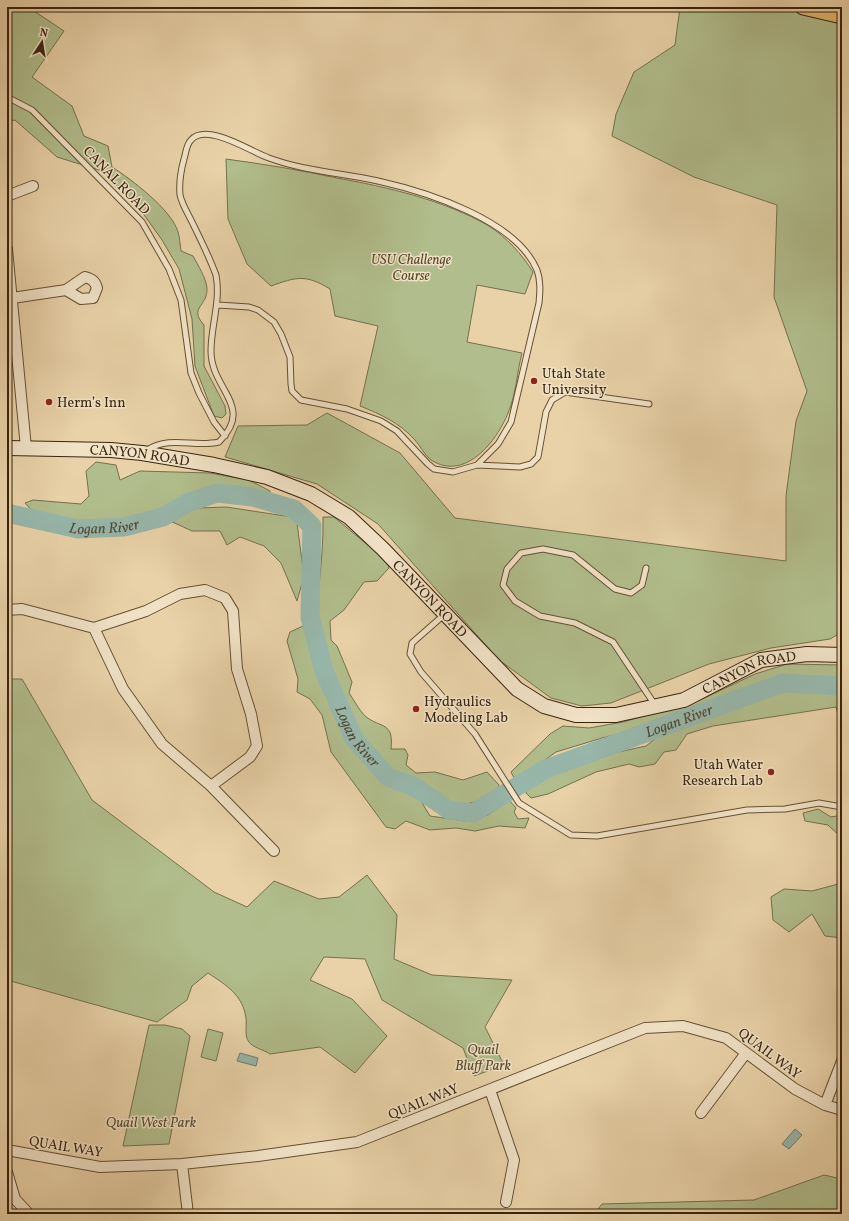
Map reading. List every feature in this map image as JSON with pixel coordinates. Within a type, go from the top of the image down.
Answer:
[{"type":"main road","points":[[803,7],[842,16]]},
{"type":"street","points":[[7,196],[33,186]]},
{"type":"street","points":[[7,249],[26,448]]},
{"type":"street","points":[[12,298],[66,290]]},
{"type":"street","name":"CANYON ROAD","points":[[7,448],[111,450],[142,453],[214,465],[267,477],[311,494],[349,517],[383,549],[446,613],[517,689],[544,706],[576,715],[616,715],[684,700],[761,660],[808,654],[842,655]]},
{"type":"street","points":[[7,610],[22,609],[94,628],[146,611],[180,594],[205,590],[225,598],[233,611],[237,669],[251,714],[257,746],[250,757],[211,786]]},
{"type":"street","points":[[94,628],[123,689],[162,744],[211,786],[274,851]]},
{"type":"street","name":"QUAIL WAY","points":[[7,1150],[100,1167],[182,1164],[258,1156],[356,1142],[645,1028],[683,1026],[726,1038],[795,1089],[825,1105],[842,1110]]},
{"type":"street","points":[[701,1113],[746,1053]]},
{"type":"street","points":[[825,1105],[842,1061]]},
{"type":"street","points":[[490,1090],[514,1160],[506,1202]]},
{"type":"street","points":[[182,1164],[188,1214]]},
{"type":"street","points":[[7,1172],[15,1199],[29,1214]]},
{"type":"lane","name":"CANAL ROAD","points":[[7,97],[32,110],[142,222],[169,269],[181,300],[191,373],[214,422],[225,436]]},
{"type":"lane","points":[[142,453],[157,444],[164,442],[171,441],[208,444],[219,442],[225,436],[233,423],[235,414],[233,406],[213,366],[212,338],[218,305],[219,288],[216,275],[180,194],[182,168],[187,145],[198,135],[206,134],[222,138],[281,162],[377,181],[420,192],[443,200],[492,224],[513,240],[530,258],[537,270],[540,284],[539,303],[511,422],[498,444],[477,465]]},
{"type":"lane","points":[[218,305],[249,307],[258,310],[274,322],[284,340],[290,357],[290,384],[292,390],[301,400],[347,408],[381,421],[396,431],[434,469],[453,472],[477,465],[520,468],[531,464],[538,457],[546,412],[552,400],[565,392],[649,404]]},
{"type":"lane","points":[[646,568],[642,585],[631,593],[615,589],[573,556],[543,549],[521,554],[507,569],[503,585],[515,601],[540,616],[575,623],[613,642],[656,706]]},
{"type":"lane","points":[[446,613],[412,643],[410,654],[421,672],[474,734],[520,803],[571,835],[598,836],[747,810],[785,809],[819,803],[842,807]]},
{"type":"green space","points":[[7,7],[28,7],[64,31],[32,77],[72,106],[84,136],[108,146],[112,167],[140,187],[168,214],[178,232],[181,251],[193,256],[199,267],[207,288],[205,299],[198,310],[200,319],[204,325],[204,366],[225,406],[226,414],[222,418],[214,416],[195,366],[192,319],[179,269],[162,240],[137,205],[102,171],[57,157],[15,120],[7,122]]},
{"type":"green space","points":[[680,7],[842,7],[842,632],[830,639],[771,648],[709,664],[611,703],[582,706],[551,698],[499,660],[378,524],[317,484],[225,457],[238,426],[307,425],[327,413],[400,453],[455,518],[786,561],[786,496],[796,421],[807,391],[774,297],[777,205],[694,177],[612,136],[616,114],[634,72],[675,45]]},
{"type":"green space","name":"USU Challenge Course","points":[[226,159],[282,167],[395,190],[434,202],[472,217],[489,226],[502,235],[519,252],[533,272],[525,294],[477,285],[467,342],[522,353],[513,399],[508,413],[496,435],[488,446],[478,455],[467,462],[456,466],[444,465],[431,460],[414,439],[396,423],[360,406],[378,326],[335,316],[330,289],[322,284],[301,278],[271,286],[247,264],[228,219]]},
{"type":"green space","points":[[96,462],[116,465],[120,480],[140,471],[210,473],[249,480],[270,491],[270,496],[265,498],[246,493],[206,488],[197,503],[199,508],[226,507],[292,517],[297,523],[304,576],[297,601],[281,563],[264,546],[240,537],[227,545],[220,531],[192,531],[168,520],[167,509],[137,518],[83,523],[36,515],[25,503],[33,500],[81,504],[89,496],[86,471]]},
{"type":"green space","points":[[323,517],[334,517],[387,561],[389,568],[377,581],[364,582],[344,610],[330,621],[331,640],[337,646],[352,682],[349,693],[365,716],[388,730],[391,740],[391,749],[405,749],[408,755],[406,765],[416,773],[435,772],[463,780],[487,772],[499,785],[498,790],[486,797],[459,805],[445,804],[441,802],[407,778],[400,778],[399,787],[421,801],[430,816],[465,821],[488,815],[509,800],[516,808],[514,812],[518,819],[529,818],[525,828],[499,826],[475,831],[456,828],[430,830],[406,821],[395,829],[386,827],[331,752],[322,715],[310,699],[297,692],[298,679],[287,641],[290,632],[303,626],[314,649],[322,550]]},
{"type":"green space","points":[[787,664],[842,665],[842,717],[839,717],[836,707],[713,726],[687,734],[676,750],[664,752],[655,764],[639,767],[629,764],[596,772],[548,794],[531,798],[526,793],[527,786],[544,772],[582,760],[646,746],[666,730],[719,713],[737,703],[733,697],[710,704],[660,724],[602,738],[556,752],[521,777],[514,778],[511,772],[550,734],[563,726],[589,728],[623,722],[700,700],[755,674]]},
{"type":"green space","name":"Quail Bluff Park","points":[[7,679],[22,679],[92,800],[214,892],[247,907],[274,881],[319,899],[339,897],[367,875],[397,915],[394,959],[432,975],[512,980],[485,1027],[504,1065],[474,1076],[463,1048],[382,1000],[365,959],[324,957],[310,980],[352,999],[387,1036],[355,1073],[320,1047],[270,1054],[253,1045],[247,1040],[246,1018],[241,1003],[233,991],[208,973],[192,986],[187,1000],[157,1022],[7,980]]},
{"type":"green space","points":[[818,809],[831,817],[842,815],[842,838],[828,825],[805,821],[803,813]]},
{"type":"green space","points":[[842,883],[842,938],[825,936],[812,914],[789,932],[773,920],[771,897],[784,889],[812,891]]},
{"type":"green space","name":"Quail West Park","points":[[149,1025],[165,1025],[182,1029],[190,1036],[169,1144],[123,1146]]},
{"type":"green space","points":[[208,1029],[223,1033],[216,1061],[201,1057]]},
{"type":"green space","points":[[824,1175],[842,1179],[842,1214],[594,1214],[602,1204],[754,1200]]},
{"type":"shaded area","points":[[240,1053],[258,1058],[256,1066],[237,1061]]},
{"type":"shaded area","points":[[795,1129],[802,1135],[789,1149],[782,1144]]},
{"type":"waterway","name":"Logan River","points":[[7,513],[78,529],[124,527],[163,517],[187,503],[217,493],[253,497],[294,509],[312,526],[310,617],[324,671],[354,739],[388,777],[415,787],[449,810],[473,813],[546,769],[783,683],[839,686],[842,688]]},
{"type":"place","name":"Utah State University","points":[[534,381]]},
{"type":"place","name":"Herm’s Inn","points":[[49,402]]},
{"type":"place","name":"Hydraulics Modeling Lab","points":[[416,709]]},
{"type":"place","name":"Utah Water Research Lab","points":[[771,772]]}]
